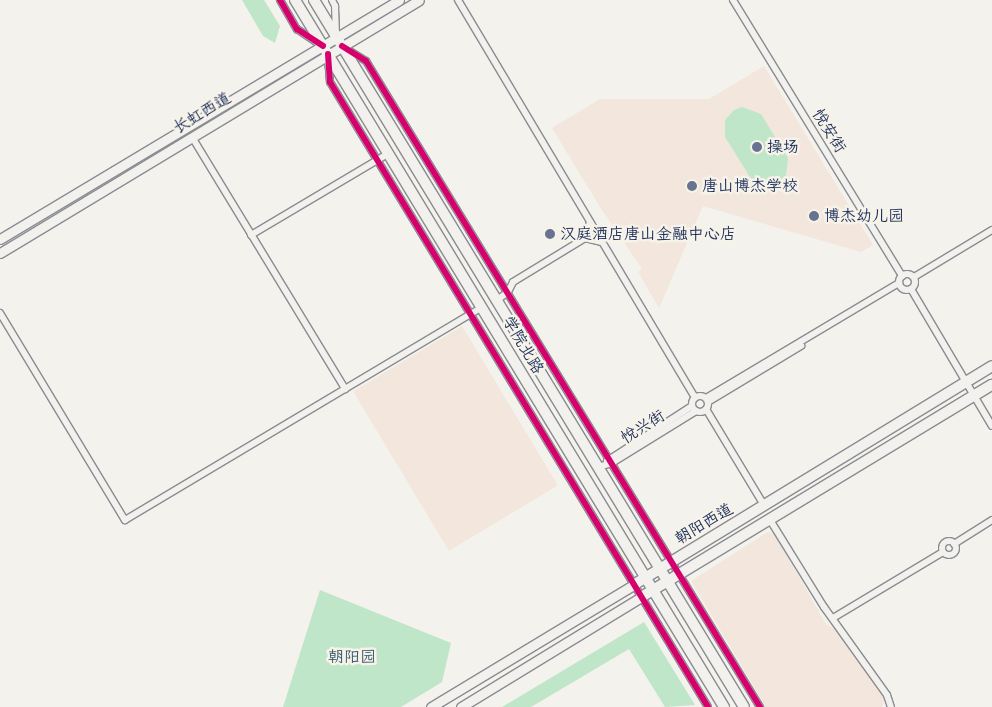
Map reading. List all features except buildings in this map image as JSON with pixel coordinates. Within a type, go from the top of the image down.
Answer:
[{"type":"main road","name":"学院北路","points":[[294,0],[389,153],[724,707]]},
{"type":"main road","name":"学院北路","points":[[314,0],[666,582],[744,707]]},
{"type":"main road","name":"长虹西道","points":[[339,42],[399,0]]},
{"type":"main road","name":"长虹西道","points":[[0,239],[339,42],[419,0]]},
{"type":"main road","name":"长虹西道","points":[[0,253],[192,137],[325,50]]},
{"type":"main road","points":[[482,307],[496,301]]},
{"type":"main road","name":"朝阳西道","points":[[431,707],[992,366]]},
{"type":"main road","name":"朝阳西道","points":[[460,707],[992,385]]},
{"type":"street","points":[[280,0],[298,29],[325,50],[330,82],[643,596],[708,707]]},
{"type":"street","points":[[332,0],[335,6],[339,42],[366,61],[760,707]]},
{"type":"street","points":[[458,0],[648,321],[763,505]]},
{"type":"street","name":"悦安街","points":[[732,0],[902,280]]},
{"type":"street","name":"悦安街","points":[[737,0],[902,280]]},
{"type":"street","points":[[192,137],[345,389]]},
{"type":"street","points":[[251,235],[389,153]]},
{"type":"street","points":[[496,301],[508,292],[513,282],[585,238],[590,222]]},
{"type":"street","points":[[902,280],[914,277],[992,230]]},
{"type":"street","points":[[585,238],[601,242]]},
{"type":"street","points":[[911,289],[915,285],[914,277]]},
{"type":"street","points":[[902,280],[911,289],[992,426]]},
{"type":"street","name":"悦兴街","points":[[598,467],[702,406],[902,280]]},
{"type":"street","points":[[0,313],[125,520],[482,307]]},
{"type":"street","points":[[696,397],[702,406]]},
{"type":"street","points":[[770,520],[833,618],[887,695],[891,707]]},
{"type":"street","points":[[833,618],[943,552],[945,542],[954,544],[992,520]]},
{"type":"shaded area","name":"唐山博杰学校","points":[[764,66],[873,245],[861,252],[703,206],[659,308],[638,272],[642,269],[600,207],[552,128],[600,99],[709,99]]},
{"type":"shaded area","points":[[462,326],[558,485],[449,551],[353,391]]},
{"type":"shaded area","points":[[768,532],[774,533],[826,624],[838,631],[885,698],[882,707],[766,707],[691,581]]},
{"type":"green space","points":[[242,0],[264,0],[280,26],[275,43],[263,36]]},
{"type":"green space","name":"操场","points":[[742,107],[761,114],[788,158],[786,175],[774,185],[761,185],[750,177],[725,137],[725,120],[734,110]]},
{"type":"green space","name":"朝阳园","points":[[320,590],[451,643],[442,682],[401,707],[283,707]]},
{"type":"green space","points":[[644,622],[695,705],[665,707],[629,649],[531,707],[502,707]]},
{"type":"cycle path","points":[[280,0],[297,29],[323,46]]},
{"type":"cycle path","points":[[342,46],[366,61],[760,707]]},
{"type":"cycle path","points":[[328,54],[330,82],[708,707]]},
{"type":"place","name":"操场","points":[[757,147]]},
{"type":"place","name":"唐山博杰学校","points":[[692,186]]},
{"type":"place","name":"博杰幼儿园","points":[[814,216]]},
{"type":"place","name":"汉庭酒店唐山金融中心店","points":[[550,234]]}]
